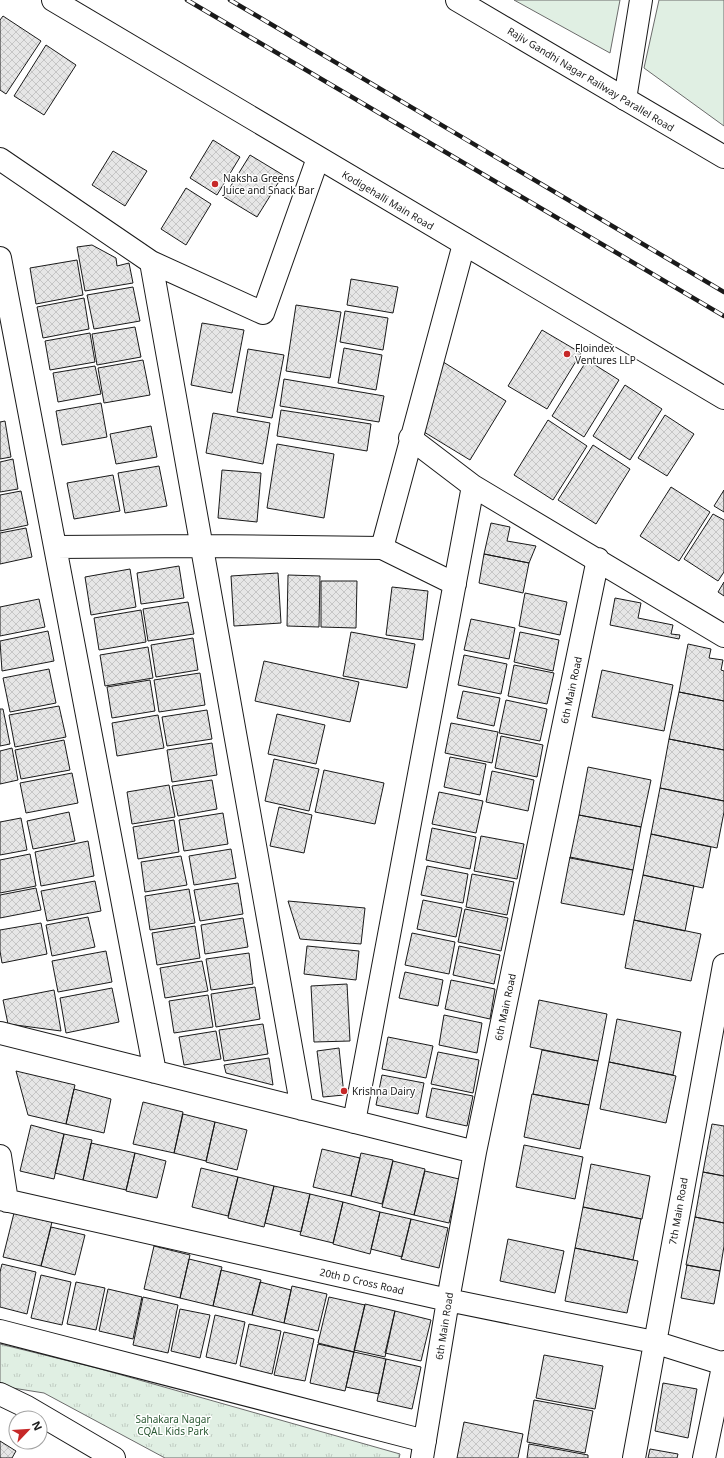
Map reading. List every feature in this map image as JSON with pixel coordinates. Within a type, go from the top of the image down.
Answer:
[{"type":"street","name":"Kodigehalli Main Road","points":[[53,0],[724,398]]},
{"type":"street","name":"Rajiv Gandhi Nagar Railway Parallel Road","points":[[457,0],[724,157]]},
{"type":"street","points":[[625,98],[641,0]]},
{"type":"street","points":[[0,159],[151,262],[263,313],[318,158]]},
{"type":"street","points":[[382,548],[410,438],[464,244]]},
{"type":"street","points":[[0,258],[156,1072]]},
{"type":"street","points":[[151,262],[302,1108]]},
{"type":"street","points":[[410,438],[473,486],[598,559],[724,636]]},
{"type":"street","points":[[354,1122],[473,486]]},
{"type":"street","points":[[55,548],[201,546],[382,548],[454,584]]},
{"type":"street","name":"6th Main Road","points":[[424,1449],[448,1300],[475,1152],[598,559]]},
{"type":"street","name":"7th Main Road","points":[[634,1458],[724,965]]},
{"type":"street","points":[[0,1033],[475,1152]]},
{"type":"street","points":[[0,1156],[4,1200]]},
{"type":"street","name":"20th D Cross Road","points":[[4,1200],[448,1300],[654,1342],[724,1363]]},
{"type":"street","points":[[0,1331],[424,1449]]},
{"type":"street","points":[[704,1458],[724,1363]]},
{"type":"street","points":[[0,1394],[27,1407],[114,1458]]},
{"type":"green space","points":[[514,0],[620,0],[610,53]]},
{"type":"green space","points":[[659,0],[724,0],[724,126],[644,68]]},
{"type":"green space","name":"Sahakara Nagar CQAL Kids Park","points":[[0,1344],[97,1368],[400,1454],[399,1458],[165,1458],[44,1393],[0,1386]]},
{"type":"building","points":[[3,16],[41,41],[6,94],[0,90],[0,20]]},
{"type":"building","points":[[46,45],[76,65],[44,115],[14,96]]},
{"type":"building","points":[[213,140],[240,157],[217,195],[190,178]]},
{"type":"building","points":[[113,151],[147,171],[125,206],[92,185]]},
{"type":"building","points":[[250,155],[283,175],[257,217],[224,197]]},
{"type":"building","points":[[186,188],[211,204],[186,245],[161,229]]},
{"type":"building","points":[[92,245],[116,258],[117,266],[129,263],[133,283],[85,291],[77,247]]},
{"type":"building","points":[[77,260],[83,295],[36,304],[30,268]]},
{"type":"building","points":[[351,279],[398,287],[393,313],[347,305]]},
{"type":"building","points":[[133,287],[140,321],[94,329],[87,295]]},
{"type":"building","points":[[84,298],[89,329],[43,338],[37,307]]},
{"type":"building","points":[[296,305],[341,312],[330,378],[286,371]]},
{"type":"building","points":[[345,311],[388,318],[383,350],[340,342]]},
{"type":"building","points":[[202,323],[244,330],[232,393],[191,385]]},
{"type":"building","points":[[135,327],[141,357],[97,365],[92,334]]},
{"type":"building","points":[[542,330],[581,353],[547,409],[508,386]]},
{"type":"building","points":[[90,333],[95,362],[50,370],[45,341]]},
{"type":"building","points":[[344,348],[382,355],[376,390],[338,383]]},
{"type":"building","points":[[248,349],[284,355],[272,418],[237,412]]},
{"type":"building","points":[[143,360],[150,395],[104,403],[98,368]]},
{"type":"building","points":[[440,360],[506,401],[470,460],[424,432]]},
{"type":"building","points":[[587,360],[619,380],[584,437],[552,416]]},
{"type":"building","points":[[95,366],[101,394],[58,402],[53,373]]},
{"type":"building","points":[[284,379],[384,396],[379,422],[280,406]]},
{"type":"building","points":[[625,385],[662,409],[630,460],[593,436]]},
{"type":"building","points":[[101,403],[107,437],[62,445],[56,411]]},
{"type":"building","points":[[281,410],[371,424],[367,451],[277,436]]},
{"type":"building","points":[[213,413],[270,423],[263,464],[206,453]]},
{"type":"building","points":[[665,415],[694,434],[667,476],[638,458]]},
{"type":"building","points":[[548,420],[587,446],[553,500],[514,475]]},
{"type":"building","points":[[5,421],[11,457],[0,459],[0,422]]},
{"type":"building","points":[[151,426],[157,457],[116,464],[110,434]]},
{"type":"building","points":[[277,444],[334,454],[324,518],[267,508]]},
{"type":"building","points":[[593,445],[630,469],[596,524],[558,500]]},
{"type":"building","points":[[13,459],[18,489],[0,492],[0,462]]},
{"type":"building","points":[[159,466],[167,506],[125,513],[118,473]]},
{"type":"building","points":[[222,470],[261,473],[257,522],[218,518]]},
{"type":"building","points":[[113,475],[120,511],[74,519],[67,483]]},
{"type":"building","points":[[671,487],[710,512],[679,561],[640,536]]},
{"type":"building","points":[[724,490],[724,512],[714,506]]},
{"type":"building","points":[[21,491],[28,525],[0,531],[0,495]]},
{"type":"building","points":[[713,514],[724,520],[724,572],[718,581],[684,559]]},
{"type":"building","points":[[491,523],[510,527],[507,541],[536,546],[529,563],[484,554]]},
{"type":"building","points":[[26,528],[32,557],[0,564],[0,533]]},
{"type":"building","points":[[484,554],[529,563],[523,593],[479,583]]},
{"type":"building","points":[[179,566],[184,598],[141,604],[137,573]]},
{"type":"building","points":[[130,569],[136,607],[91,615],[85,577]]},
{"type":"building","points":[[278,573],[281,623],[234,626],[231,576]]},
{"type":"building","points":[[288,575],[320,576],[319,627],[287,626]]},
{"type":"building","points":[[321,581],[357,581],[356,628],[321,627]]},
{"type":"building","points":[[724,582],[724,596],[718,592]]},
{"type":"building","points":[[392,587],[428,591],[423,640],[386,635]]},
{"type":"building","points":[[525,593],[567,602],[560,635],[519,626]]},
{"type":"building","points":[[615,598],[641,603],[638,618],[673,625],[671,634],[680,635],[679,639],[610,625]]},
{"type":"building","points":[[39,599],[45,627],[0,636],[0,607]]},
{"type":"building","points":[[188,602],[194,634],[148,641],[143,609]]},
{"type":"building","points":[[141,610],[146,642],[99,650],[94,618]]},
{"type":"building","points":[[471,619],[515,628],[509,659],[464,650]]},
{"type":"building","points":[[48,631],[54,661],[2,671],[0,641]]},
{"type":"building","points":[[351,632],[415,644],[407,688],[343,676]]},
{"type":"building","points":[[520,632],[559,640],[553,671],[514,662]]},
{"type":"building","points":[[193,638],[198,670],[156,677],[151,645]]},
{"type":"building","points":[[688,644],[711,649],[709,658],[723,660],[721,670],[724,671],[724,701],[679,692]]},
{"type":"building","points":[[148,647],[153,678],[105,686],[100,655]]},
{"type":"building","points":[[464,655],[507,664],[501,694],[458,685]]},
{"type":"building","points":[[264,661],[359,682],[350,722],[255,701]]},
{"type":"building","points":[[514,665],[554,673],[547,704],[508,696]]},
{"type":"building","points":[[49,669],[56,703],[10,712],[3,678]]},
{"type":"building","points":[[602,670],[673,685],[664,731],[592,717]]},
{"type":"building","points":[[200,673],[205,705],[159,712],[154,680]]},
{"type":"building","points":[[150,680],[155,711],[112,718],[107,687]]},
{"type":"building","points":[[463,691],[500,698],[494,726],[457,718]]},
{"type":"building","points":[[679,692],[724,701],[724,750],[669,739]]},
{"type":"building","points":[[506,700],[547,709],[540,741],[499,733]]},
{"type":"building","points":[[59,706],[66,737],[15,747],[9,715]]},
{"type":"building","points":[[0,709],[3,709],[10,744],[0,746]]},
{"type":"building","points":[[207,710],[212,739],[167,746],[162,717]]},
{"type":"building","points":[[277,714],[325,725],[316,764],[268,754]]},
{"type":"building","points":[[158,715],[164,748],[117,756],[112,723]]},
{"type":"building","points":[[451,723],[498,732],[492,763],[445,753]]},
{"type":"building","points":[[501,736],[543,745],[537,777],[495,768]]},
{"type":"building","points":[[669,739],[724,750],[724,801],[660,788]]},
{"type":"building","points":[[64,740],[70,770],[21,779],[15,750]]},
{"type":"building","points":[[212,743],[217,775],[172,782],[167,750]]},
{"type":"building","points":[[12,748],[18,780],[0,784],[0,751]]},
{"type":"building","points":[[450,757],[486,764],[480,795],[444,787]]},
{"type":"building","points":[[274,759],[319,769],[309,811],[265,801]]},
{"type":"building","points":[[588,767],[651,780],[641,827],[579,815]]},
{"type":"building","points":[[324,770],[384,783],[375,824],[315,812]]},
{"type":"building","points":[[492,771],[534,780],[528,811],[486,802]]},
{"type":"building","points":[[72,773],[78,803],[26,813],[20,783]]},
{"type":"building","points":[[212,780],[217,809],[178,816],[172,786]]},
{"type":"building","points":[[169,785],[175,817],[132,824],[127,792]]},
{"type":"building","points":[[660,788],[724,801],[724,812],[717,848],[651,834]]},
{"type":"building","points":[[439,792],[483,801],[476,833],[432,824]]},
{"type":"building","points":[[279,807],[312,815],[304,853],[270,846]]},
{"type":"building","points":[[69,812],[75,841],[33,849],[27,821]]},
{"type":"building","points":[[223,813],[228,844],[184,851],[179,820]]},
{"type":"building","points":[[579,815],[641,827],[633,870],[570,858]]},
{"type":"building","points":[[21,818],[27,850],[0,855],[0,822]]},
{"type":"building","points":[[174,820],[179,852],[138,859],[133,827]]},
{"type":"building","points":[[432,828],[476,837],[470,869],[426,860]]},
{"type":"building","points":[[651,834],[711,847],[703,888],[643,875]]},
{"type":"building","points":[[481,836],[524,844],[517,879],[474,871]]},
{"type":"building","points":[[88,841],[94,876],[41,886],[35,852]]},
{"type":"building","points":[[231,849],[236,878],[194,885],[189,856]]},
{"type":"building","points":[[30,854],[36,886],[0,893],[0,860]]},
{"type":"building","points":[[181,856],[187,885],[145,892],[141,862]]},
{"type":"building","points":[[570,857],[633,870],[624,915],[561,903]]},
{"type":"building","points":[[427,866],[468,874],[463,903],[421,895]]},
{"type":"building","points":[[472,874],[514,882],[507,915],[466,907]]},
{"type":"building","points":[[643,875],[694,886],[685,931],[634,920]]},
{"type":"building","points":[[95,881],[101,911],[47,921],[41,891]]},
{"type":"building","points":[[238,883],[243,914],[200,921],[194,890]]},
{"type":"building","points":[[36,888],[41,910],[0,918],[0,895]]},
{"type":"building","points":[[189,889],[195,923],[150,930],[145,896]]},
{"type":"building","points":[[423,900],[462,908],[456,937],[417,929]]},
{"type":"building","points":[[288,901],[365,908],[361,944],[300,939]]},
{"type":"building","points":[[465,909],[508,918],[501,951],[458,942]]},
{"type":"building","points":[[88,917],[95,947],[52,956],[46,925]]},
{"type":"building","points":[[243,918],[248,947],[205,954],[201,925]]},
{"type":"building","points":[[634,920],[701,934],[691,981],[625,968]]},
{"type":"building","points":[[41,923],[47,954],[2,963],[0,951],[0,930]]},
{"type":"building","points":[[195,926],[200,958],[157,965],[152,933]]},
{"type":"building","points":[[412,933],[455,942],[449,974],[405,965]]},
{"type":"building","points":[[307,946],[359,951],[356,980],[304,974]]},
{"type":"building","points":[[459,946],[500,955],[494,984],[453,975]]},
{"type":"building","points":[[106,951],[112,982],[58,992],[52,961]]},
{"type":"building","points":[[249,953],[253,984],[211,990],[206,959]]},
{"type":"building","points":[[202,961],[208,991],[165,998],[160,968]]},
{"type":"building","points":[[405,972],[443,980],[438,1006],[399,998]]},
{"type":"building","points":[[451,980],[495,989],[490,1019],[445,1009]]},
{"type":"building","points":[[347,984],[350,1041],[314,1042],[311,986]]},
{"type":"building","points":[[255,987],[260,1019],[216,1027],[211,994]]},
{"type":"building","points":[[112,988],[119,1022],[66,1033],[60,998]]},
{"type":"building","points":[[54,990],[61,1031],[8,1024],[3,1000]]},
{"type":"building","points":[[208,995],[213,1027],[174,1033],[169,1001]]},
{"type":"building","points":[[539,1000],[607,1014],[598,1061],[530,1047]]},
{"type":"building","points":[[444,1015],[482,1023],[477,1053],[439,1045]]},
{"type":"building","points":[[617,1019],[681,1032],[673,1075],[609,1062]]},
{"type":"building","points":[[263,1024],[268,1054],[224,1061],[219,1030]]},
{"type":"building","points":[[216,1031],[221,1059],[184,1065],[179,1037]]},
{"type":"building","points":[[388,1037],[433,1046],[426,1078],[382,1069]]},
{"type":"building","points":[[339,1048],[344,1095],[323,1097],[317,1051]]},
{"type":"building","points":[[542,1050],[598,1061],[589,1105],[533,1094]]},
{"type":"building","points":[[438,1052],[479,1060],[473,1093],[431,1084]]},
{"type":"building","points":[[269,1058],[273,1085],[226,1073],[224,1065]]},
{"type":"building","points":[[609,1062],[676,1076],[666,1123],[600,1109]]},
{"type":"building","points":[[16,1071],[75,1085],[66,1124],[28,1115]]},
{"type":"building","points":[[382,1075],[424,1083],[418,1114],[376,1105]]},
{"type":"building","points":[[432,1088],[473,1096],[467,1126],[426,1117]]},
{"type":"building","points":[[74,1089],[111,1099],[104,1133],[66,1124]]},
{"type":"building","points":[[532,1094],[589,1105],[580,1149],[524,1137]]},
{"type":"building","points":[[143,1102],[183,1112],[174,1153],[133,1144]]},
{"type":"building","points":[[183,1114],[215,1122],[206,1161],[174,1153]]},
{"type":"building","points":[[215,1122],[247,1130],[237,1170],[206,1162]]},
{"type":"building","points":[[712,1124],[724,1126],[724,1176],[703,1172]]},
{"type":"building","points":[[31,1125],[64,1134],[54,1179],[20,1171]]},
{"type":"building","points":[[64,1134],[92,1140],[83,1180],[55,1173]]},
{"type":"building","points":[[91,1143],[135,1153],[126,1190],[83,1180]]},
{"type":"building","points":[[524,1145],[583,1157],[575,1199],[516,1187]]},
{"type":"building","points":[[322,1149],[360,1158],[351,1196],[313,1187]]},
{"type":"building","points":[[135,1153],[166,1161],[157,1198],[126,1191]]},
{"type":"building","points":[[361,1153],[393,1160],[382,1204],[351,1196]]},
{"type":"building","points":[[393,1161],[425,1169],[414,1215],[382,1207]]},
{"type":"building","points":[[591,1164],[650,1176],[642,1219],[583,1207]]},
{"type":"building","points":[[201,1168],[238,1177],[228,1216],[192,1207]]},
{"type":"building","points":[[425,1171],[459,1179],[449,1223],[414,1215]]},
{"type":"building","points":[[703,1172],[724,1176],[724,1223],[695,1217]]},
{"type":"building","points":[[238,1177],[274,1186],[264,1227],[228,1218]]},
{"type":"building","points":[[274,1186],[310,1194],[301,1232],[265,1223]]},
{"type":"building","points":[[310,1194],[343,1202],[333,1243],[300,1235]]},
{"type":"building","points":[[343,1202],[380,1212],[370,1254],[333,1244]]},
{"type":"building","points":[[583,1207],[641,1219],[633,1260],[575,1248]]},
{"type":"building","points":[[380,1212],[411,1219],[402,1257],[371,1249]]},
{"type":"building","points":[[14,1213],[52,1222],[41,1266],[3,1257]]},
{"type":"building","points":[[695,1217],[724,1223],[724,1246],[720,1271],[686,1265]]},
{"type":"building","points":[[411,1219],[448,1228],[439,1268],[401,1259]]},
{"type":"building","points":[[51,1227],[85,1235],[75,1275],[41,1266]]},
{"type":"building","points":[[508,1239],[564,1251],[555,1293],[500,1281]]},
{"type":"building","points":[[154,1246],[190,1255],[180,1298],[144,1289]]},
{"type":"building","points":[[575,1248],[638,1261],[627,1313],[565,1301]]},
{"type":"building","points":[[189,1259],[222,1267],[213,1306],[180,1298]]},
{"type":"building","points":[[2,1264],[36,1272],[27,1314],[0,1307],[0,1272]]},
{"type":"building","points":[[687,1265],[720,1271],[714,1304],[681,1298]]},
{"type":"building","points":[[221,1270],[261,1280],[252,1315],[213,1306]]},
{"type":"building","points":[[41,1275],[71,1282],[62,1325],[31,1318]]},
{"type":"building","points":[[76,1282],[105,1288],[96,1330],[67,1324]]},
{"type":"building","points":[[260,1282],[291,1290],[284,1323],[252,1315]]},
{"type":"building","points":[[292,1286],[327,1294],[318,1331],[284,1323]]},
{"type":"building","points":[[108,1289],[142,1297],[133,1339],[99,1331]]},
{"type":"building","points":[[143,1297],[178,1305],[168,1353],[133,1345]]},
{"type":"building","points":[[329,1297],[365,1305],[354,1352],[318,1343]]},
{"type":"building","points":[[365,1304],[395,1311],[385,1357],[354,1350]]},
{"type":"building","points":[[180,1309],[210,1315],[200,1358],[171,1351]]},
{"type":"building","points":[[395,1311],[431,1320],[421,1361],[385,1353]]},
{"type":"building","points":[[215,1315],[245,1322],[236,1364],[206,1357]]},
{"type":"building","points":[[249,1324],[281,1331],[272,1374],[240,1366]]},
{"type":"building","points":[[284,1332],[314,1339],[305,1381],[274,1375]]},
{"type":"building","points":[[318,1344],[354,1352],[345,1391],[310,1383]]},
{"type":"building","points":[[354,1352],[386,1359],[379,1394],[346,1387]]},
{"type":"building","points":[[544,1355],[603,1366],[595,1409],[536,1398]]},
{"type":"building","points":[[386,1359],[421,1367],[412,1409],[377,1401]]},
{"type":"building","points":[[663,1383],[697,1389],[688,1438],[655,1431]]},
{"type":"building","points":[[534,1400],[593,1411],[585,1453],[527,1442]]},
{"type":"building","points":[[464,1422],[523,1434],[518,1458],[457,1458]]},
{"type":"building","points":[[0,1441],[8,1446],[8,1450],[16,1451],[12,1458],[0,1458]]},
{"type":"building","points":[[529,1444],[588,1455],[588,1458],[527,1458]]},
{"type":"building","points":[[650,1449],[678,1454],[677,1458],[648,1458]]},
{"type":"railway","points":[[187,0],[724,316]]},
{"type":"railway","points":[[230,0],[724,292]]},
{"type":"place","name":"Naksha Greens Juice and Snack Bar","points":[[215,184]]},
{"type":"place","name":"Floindex Ventures LLP","points":[[567,354]]},
{"type":"place","name":"Krishna Dairy","points":[[344,1091]]}]
